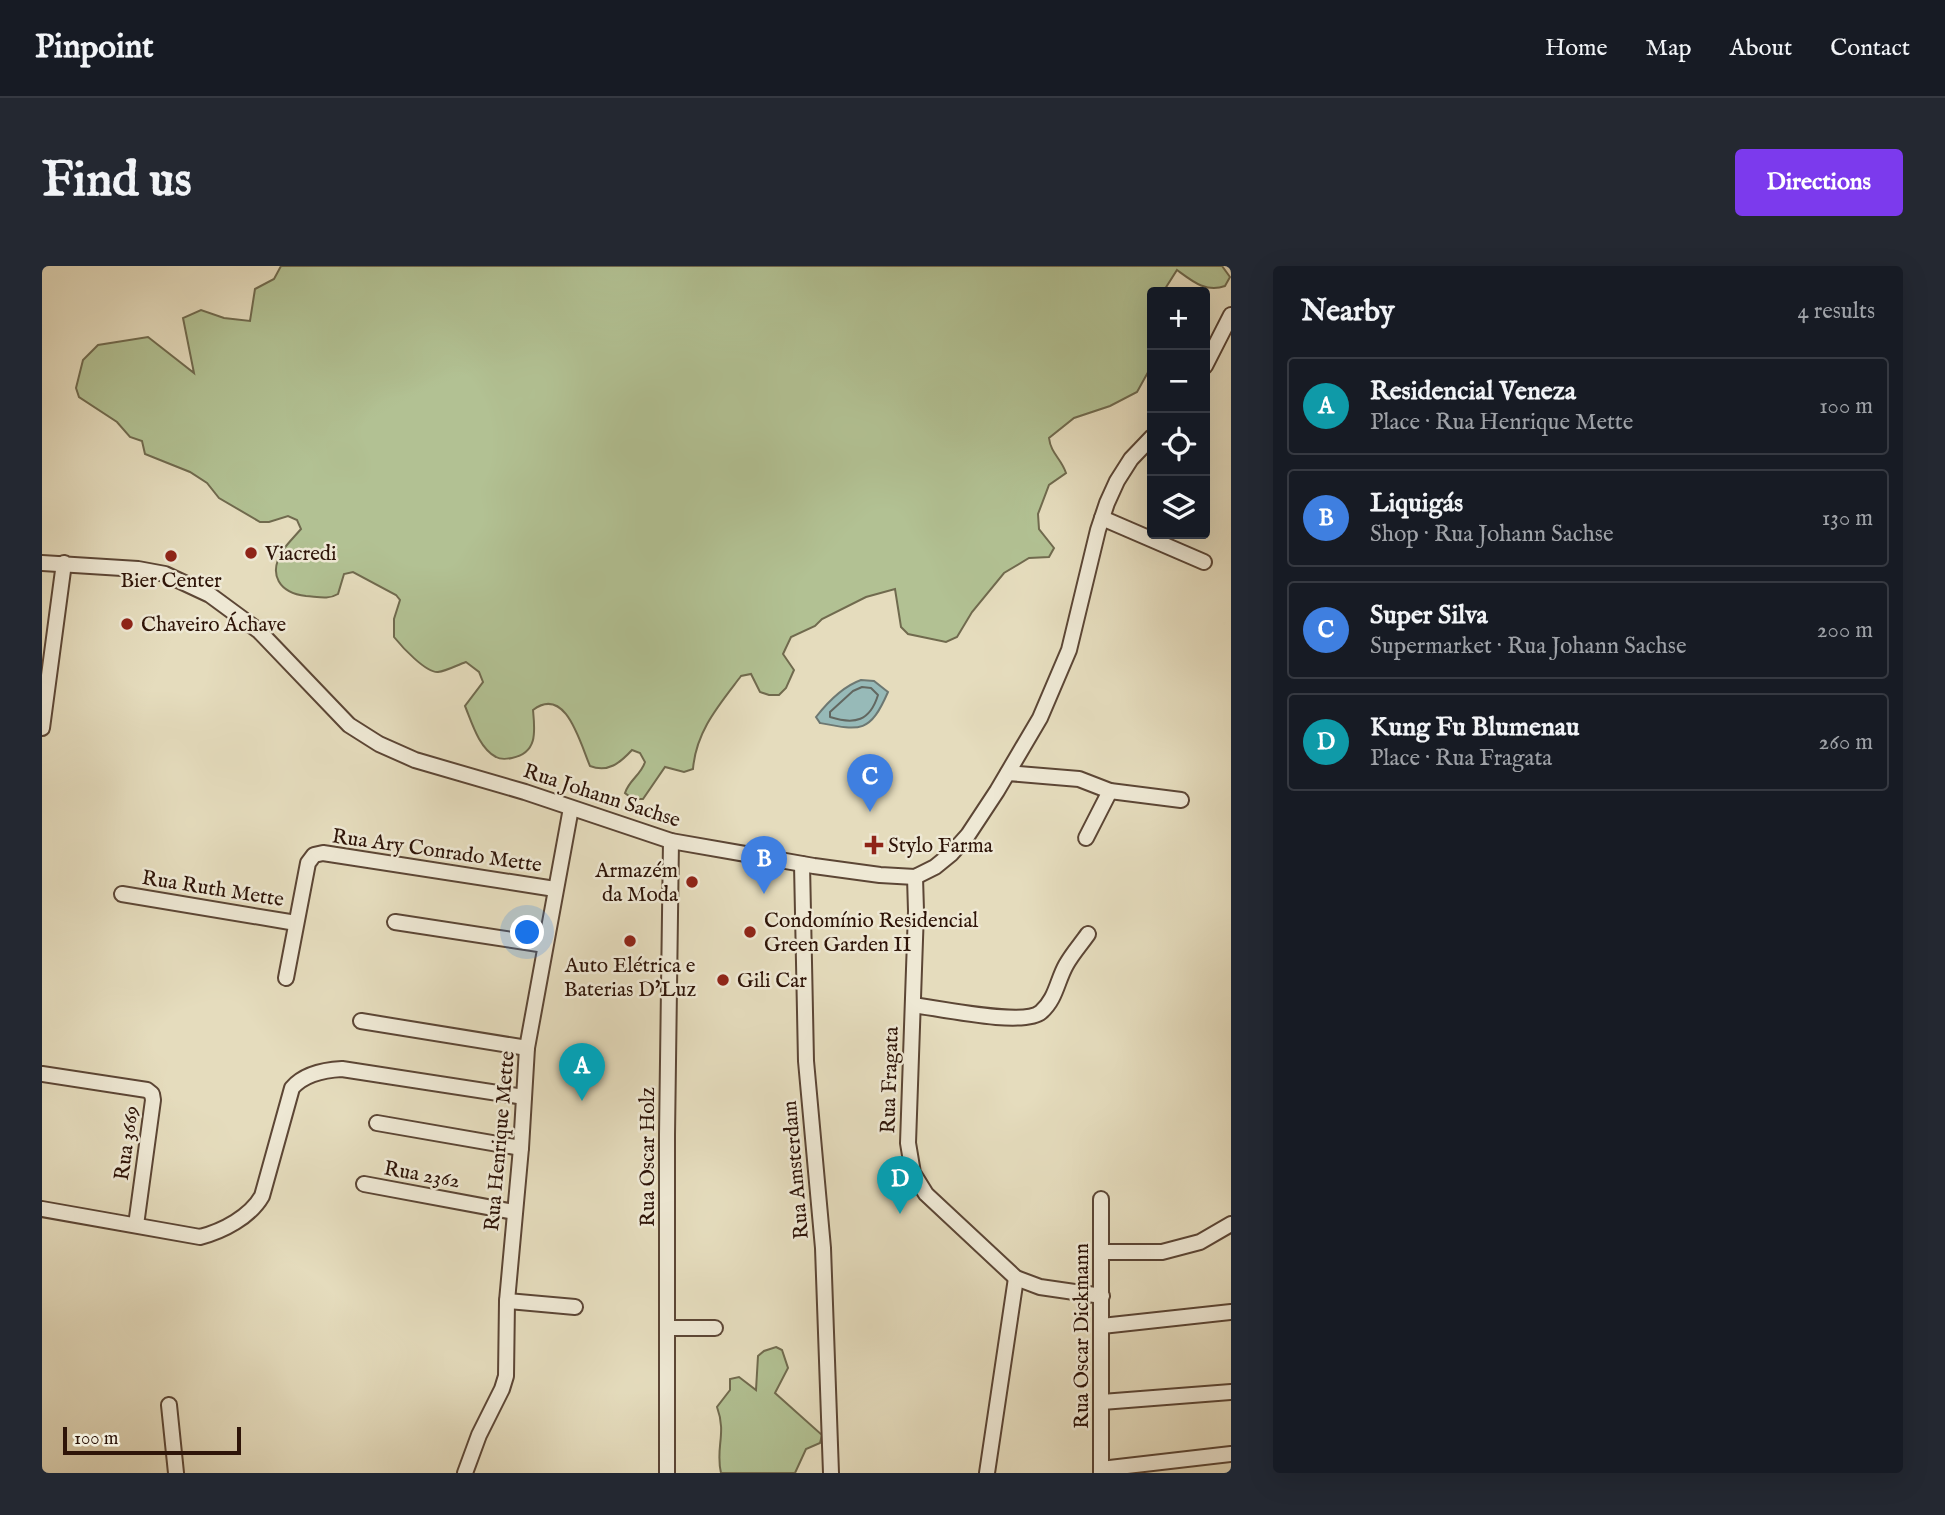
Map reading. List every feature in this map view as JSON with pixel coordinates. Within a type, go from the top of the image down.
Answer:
[{"type":"street","points":[[1210,356],[1231,315]]},
{"type":"street","points":[[915,877],[951,855],[968,835],[1040,718],[1069,650],[1101,518],[1117,481],[1131,458],[1147,442]]},
{"type":"street","points":[[1101,518],[1204,562]]},
{"type":"street","name":"Rua Johann Sachse","points":[[42,563],[138,569],[164,574],[185,582],[221,602],[259,631],[343,720],[362,735],[415,760],[671,841],[802,864],[915,877]]},
{"type":"street","points":[[42,728],[64,563]]},
{"type":"street","points":[[1008,773],[1079,779],[1110,791],[1181,800]]},
{"type":"street","points":[[1086,838],[1110,791]]},
{"type":"street","name":"Rua Henrique Mette","points":[[465,1473],[506,1376],[507,1301],[527,1048],[571,808]]},
{"type":"street","name":"Rua Oscar Holz","points":[[667,1473],[671,841]]},
{"type":"street","name":"Rua Ary Conrado Mette","points":[[286,978],[308,863],[314,855],[323,853],[555,889]]},
{"type":"street","name":"Rua Amsterdam","points":[[802,864],[806,1061],[824,1248],[831,1473]]},
{"type":"street","name":"Rua Fragata","points":[[915,877],[908,1143],[912,1173],[926,1194],[1016,1278],[1040,1287],[1102,1296]]},
{"type":"street","name":"Rua Ruth Mette","points":[[122,894],[296,923]]},
{"type":"street","points":[[394,922],[545,945]]},
{"type":"street","points":[[913,1005],[1029,1019],[1041,1012],[1057,990],[1065,966],[1088,934]]},
{"type":"street","points":[[361,1021],[527,1048]]},
{"type":"street","points":[[42,1209],[200,1237],[215,1233],[254,1209],[262,1196],[292,1088],[301,1078],[342,1069],[524,1097]]},
{"type":"street","name":"Rua 3669","points":[[42,1074],[146,1090],[152,1094],[136,1225]]},
{"type":"street","points":[[377,1123],[521,1148]]},
{"type":"street","name":"Rua 2362","points":[[364,1184],[514,1212]]},
{"type":"street","name":"Rua Oscar Dickmann","points":[[1101,1199],[1101,1471]]},
{"type":"street","points":[[1102,1252],[1162,1252],[1200,1242],[1225,1228],[1231,1213]]},
{"type":"street","points":[[987,1473],[1016,1278]]},
{"type":"street","points":[[507,1301],[575,1307]]},
{"type":"street","points":[[1102,1326],[1231,1312]]},
{"type":"street","points":[[667,1328],[716,1328]]},
{"type":"street","points":[[1102,1402],[1231,1392]]},
{"type":"street","points":[[169,1405],[176,1473]]},
{"type":"street","points":[[1101,1471],[1231,1454]]},
{"type":"green space","points":[[281,266],[1222,266],[1230,277],[1225,286],[1212,288],[1200,285],[1177,270],[1166,287],[1147,287],[1147,374],[1137,392],[1110,406],[1074,418],[1049,438],[1066,473],[1049,485],[1038,514],[1039,529],[1054,548],[1049,557],[1029,558],[1004,573],[972,612],[957,637],[946,642],[908,634],[901,627],[895,589],[866,597],[791,637],[783,654],[794,670],[786,688],[779,695],[769,695],[760,692],[751,674],[741,676],[704,731],[693,769],[684,772],[665,767],[643,799],[633,799],[625,793],[645,762],[640,753],[632,750],[618,763],[608,767],[590,766],[570,720],[554,705],[545,704],[533,710],[533,740],[527,751],[506,759],[490,753],[477,734],[465,706],[483,682],[479,672],[466,662],[438,672],[433,671],[414,659],[394,637],[394,619],[400,600],[396,595],[353,572],[344,574],[338,594],[331,597],[306,596],[289,591],[279,581],[276,567],[283,550],[301,529],[297,520],[288,516],[260,522],[219,498],[207,483],[190,472],[145,454],[142,441],[130,437],[117,422],[79,397],[76,388],[83,360],[98,345],[148,337],[194,373],[183,318],[201,310],[224,318],[250,321],[255,289],[274,279]]},
{"type":"green space","points":[[776,1347],[782,1350],[788,1368],[775,1393],[822,1435],[820,1443],[806,1449],[795,1473],[721,1473],[721,1425],[717,1407],[730,1390],[730,1379],[739,1377],[756,1390],[758,1356]]},
{"type":"water","points":[[861,680],[874,681],[888,692],[876,715],[863,726],[855,728],[820,723],[816,717],[825,706],[842,691]]},
{"type":"place","name":"Viacredi","points":[[251,553]]},
{"type":"place","name":"Bier Center","points":[[171,556]]},
{"type":"place","name":"Chaveiro Áchave","points":[[127,624]]},
{"type":"place","name":"Super Silva","points":[[870,812]]},
{"type":"place","name":"Stylo Farma","points":[[874,845]]},
{"type":"place","name":"Armazém da Moda","points":[[692,882]]},
{"type":"place","name":"Liquigás","points":[[764,894]]},
{"type":"place","name":"Condomínio Residencial Green Garden II","points":[[750,932]]},
{"type":"place","name":"Auto Elétrica e Baterias D'Luz","points":[[630,941]]},
{"type":"place","name":"Gili Car","points":[[723,980]]},
{"type":"place","name":"Residencial Veneza","points":[[582,1101]]},
{"type":"place","name":"Kung Fu Blumenau","points":[[900,1214]]}]
